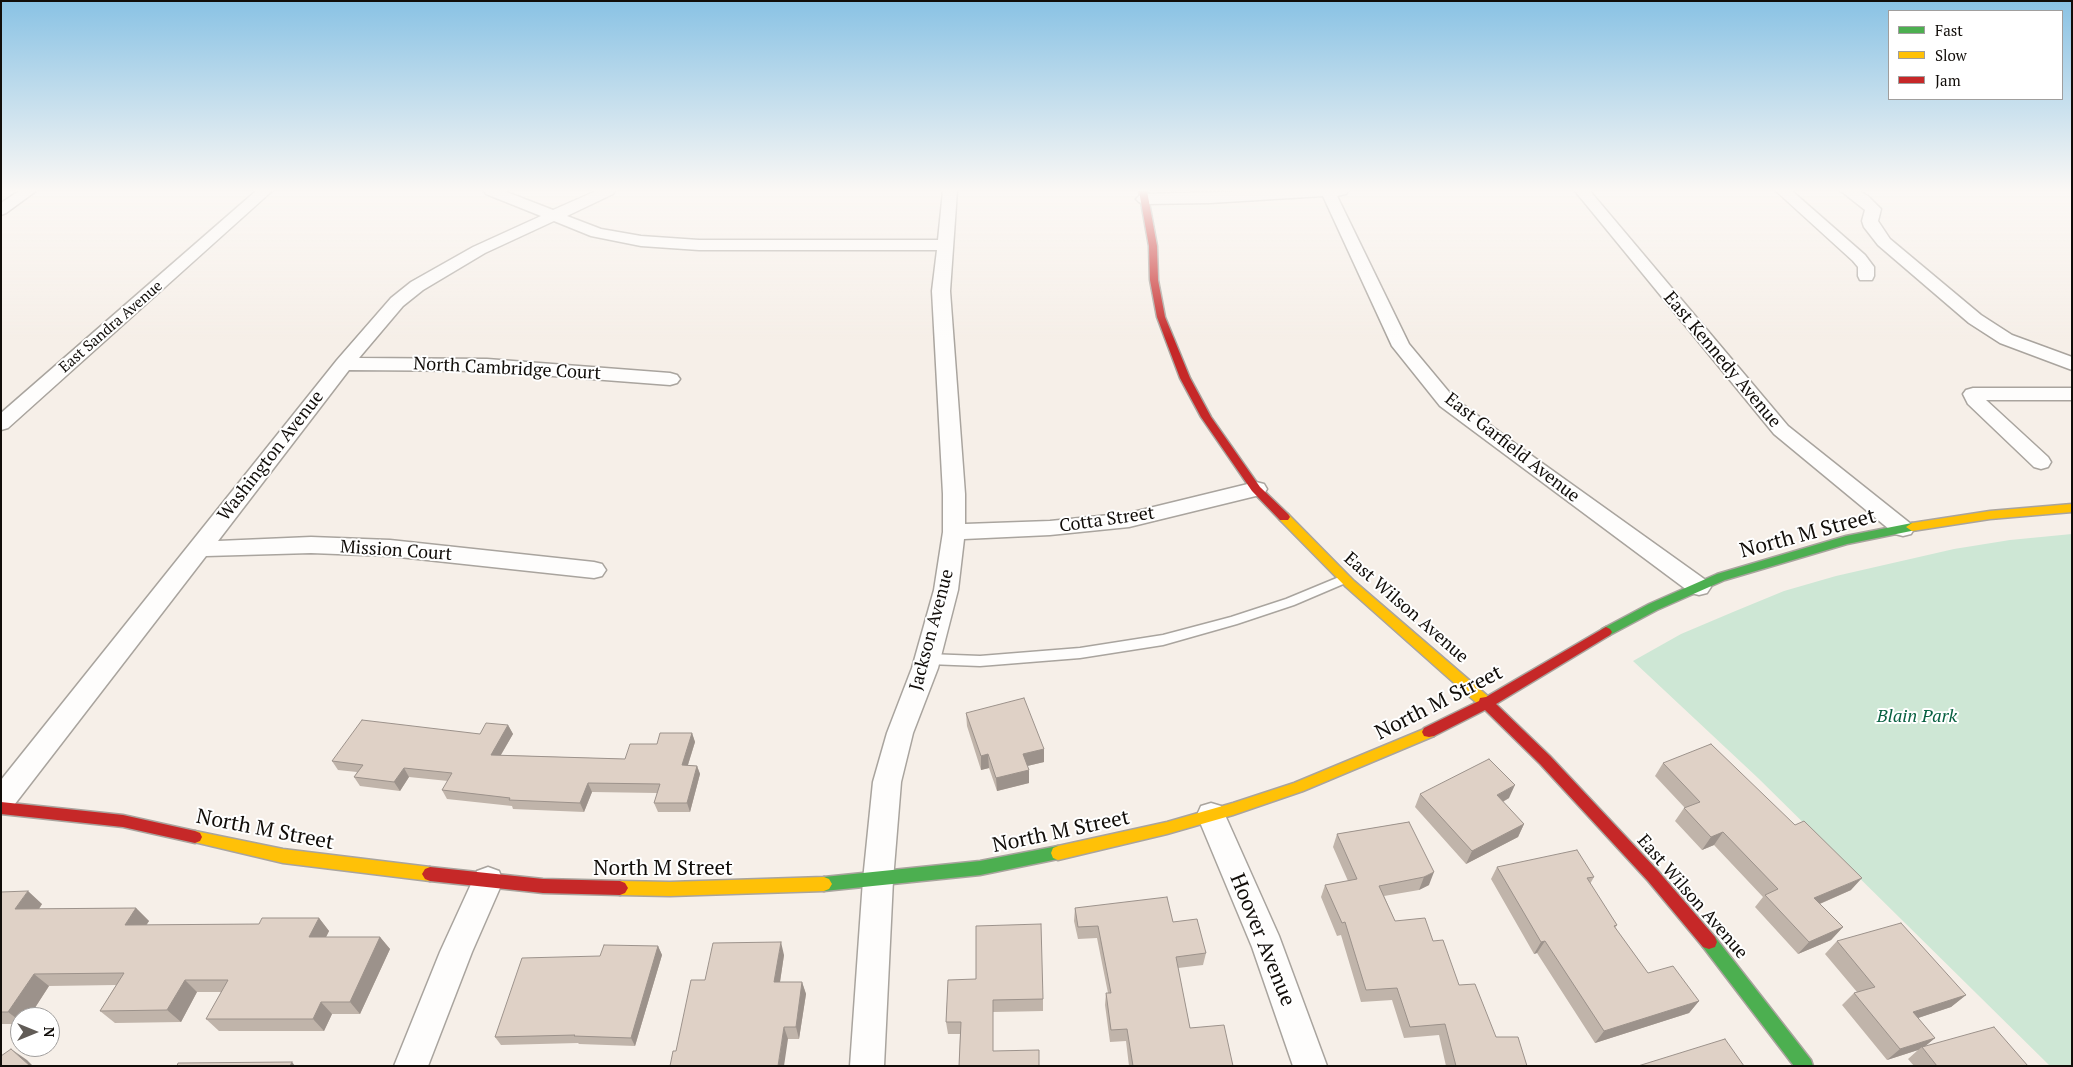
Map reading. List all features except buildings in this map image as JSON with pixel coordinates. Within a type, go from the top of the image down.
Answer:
[{"type":"street","name":"East Sandra Avenue","points":[[1,424],[209,241]]},
{"type":"street","name":"Washington Avenue","points":[[1,801],[344,364],[397,302],[416,286],[479,250],[499,241]]},
{"type":"street","points":[[647,241],[668,244],[944,245]]},
{"type":"street","name":"Jackson Avenue","points":[[867,1066],[878,880],[887,782],[900,733],[928,659],[946,590],[954,532],[954,494],[942,324],[941,291],[944,241]]},
{"type":"street","name":"East Wilson Avenue","points":[[1152,241],[1154,280],[1161,317],[1171,346],[1185,378],[1206,417],[1256,489],[1344,579],[1487,703],[1545,760],[1653,876],[1716,950],[1804,1066]]},
{"type":"street","name":"East Garfield Avenue","points":[[1355,241],[1401,346],[1447,402],[1522,459],[1700,587]]},
{"type":"street","name":"East Kennedy Avenue","points":[[1623,241],[1781,430],[1903,529]]},
{"type":"street","points":[[1839,241],[1866,267],[1866,276]]},
{"type":"street","points":[[1883,241],[1975,319],[2006,340],[2072,364]]},
{"type":"street","name":"North Cambridge Court","points":[[344,364],[487,365],[670,379]]},
{"type":"street","points":[[2041,462],[1974,400],[1973,394],[2072,394]]},
{"type":"street","name":"Cotta Street","points":[[954,532],[1050,528],[1129,520],[1256,489]]},
{"type":"street","name":"North M Street","points":[[1,808],[123,821],[283,856],[488,881],[600,888],[670,889],[822,884],[878,880],[1030,860],[1211,815],[1271,797],[1336,772],[1414,740],[1487,703],[1615,626],[1700,587],[1780,558],[1846,540],[1903,529],[1982,516],[2072,508]]},
{"type":"street","name":"Mission Court","points":[[198,549],[311,545],[390,548],[594,570]]},
{"type":"street","name":"Hoover Avenue","points":[[1211,815],[1268,947],[1310,1066]]},
{"type":"street","points":[[411,1066],[456,952],[488,881]]},
{"type":"lane","points":[[928,659],[980,661],[1080,653],[1163,640],[1233,621],[1290,602],[1344,579]]},
{"type":"green space","name":"Blain Park","points":[[2072,534],[2072,1066],[2050,1066],[1758,778],[1633,661],[1681,634],[1784,591],[1836,576],[1954,549],[2010,540]]},
{"type":"traffic: fast","points":[[1606,632],[1653,607],[1721,577],[1846,540],[1912,527]]},
{"type":"traffic: fast","points":[[824,884],[980,868],[1058,853]]},
{"type":"traffic: fast","points":[[1709,942],[1805,1066]]},
{"type":"traffic: slow","points":[[1912,527],[1990,515],[2072,508]]},
{"type":"traffic: slow","points":[[1284,517],[1350,584],[1485,702]]},
{"type":"traffic: slow","points":[[1058,853],[1167,828],[1233,809],[1298,787],[1429,732]]},
{"type":"traffic: slow","points":[[195,837],[283,856],[430,874]]},
{"type":"traffic: slow","points":[[620,888],[670,889],[824,884]]},
{"type":"traffic: jam","points":[[1152,241],[1154,280],[1161,317],[1185,378],[1206,417],[1256,489],[1284,517]]},
{"type":"traffic: jam","points":[[1429,732],[1487,703],[1606,632]]},
{"type":"traffic: jam","points":[[1485,702],[1545,760],[1653,876],[1709,942]]},
{"type":"traffic: jam","points":[[1,808],[123,821],[195,837]]},
{"type":"traffic: jam","points":[[430,874],[543,886],[620,888]]}]
